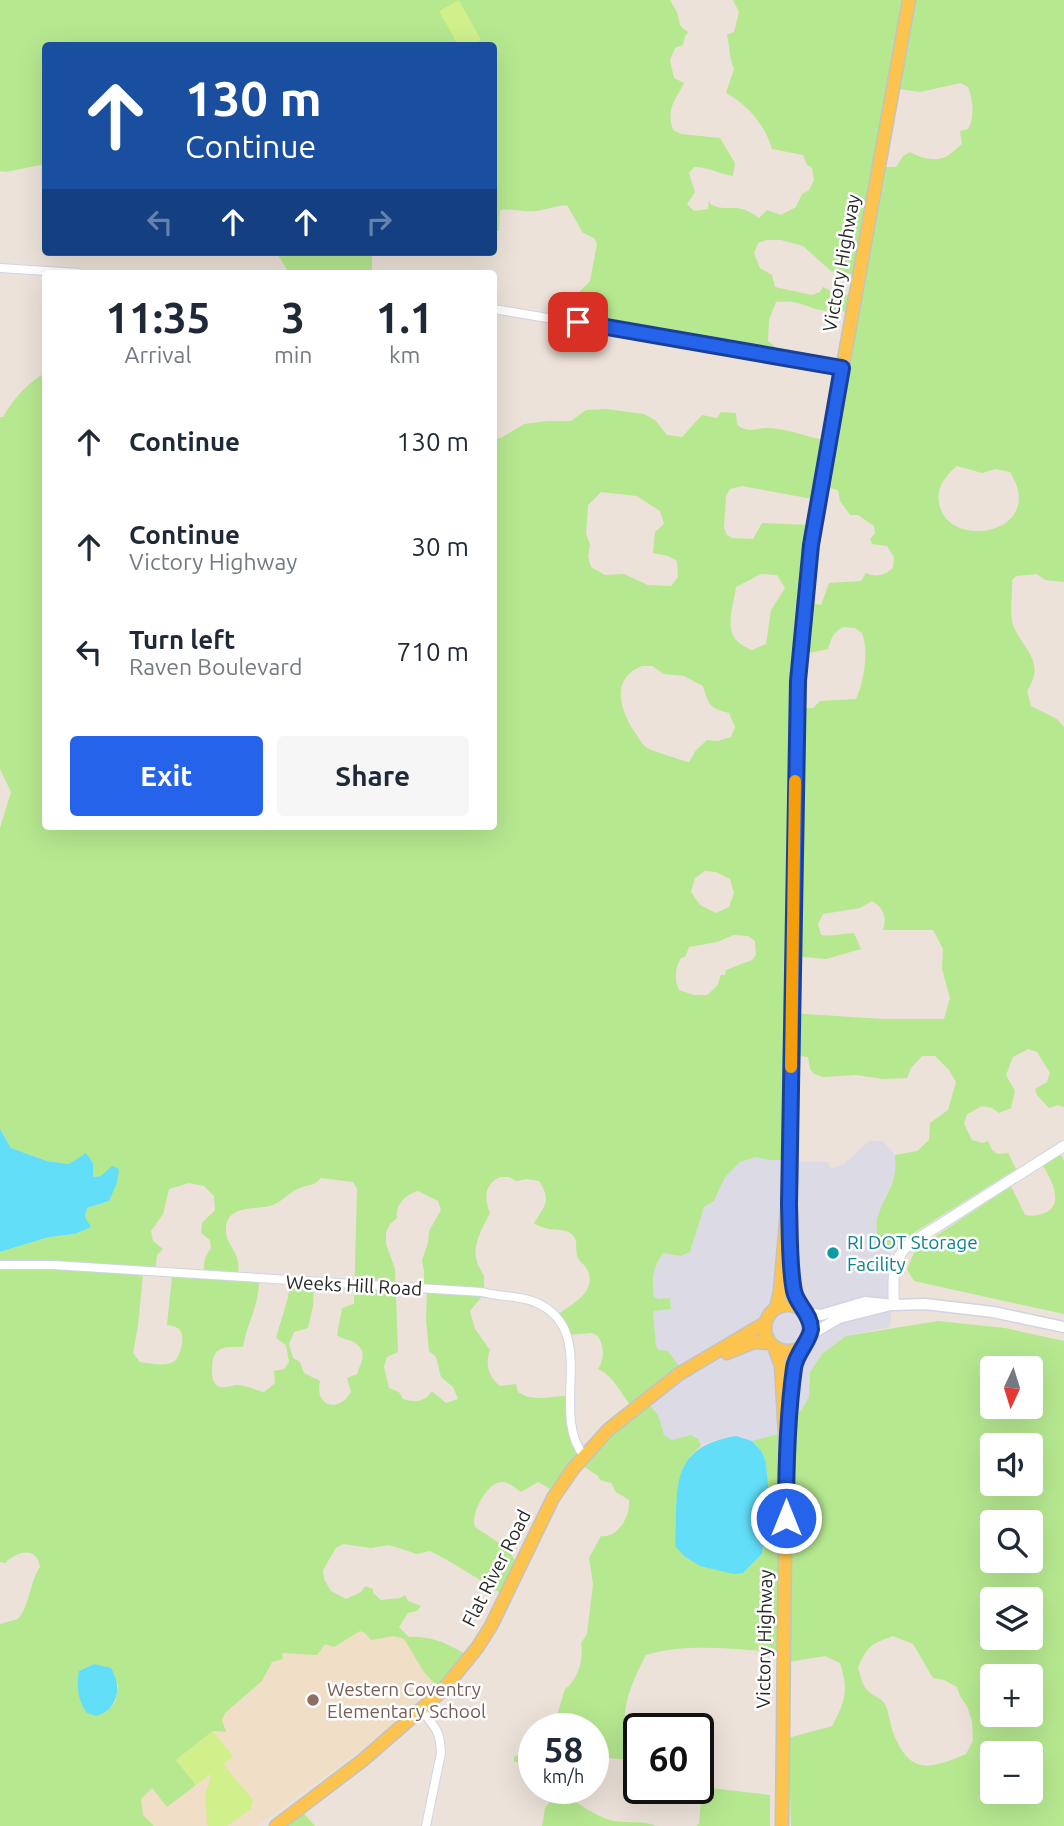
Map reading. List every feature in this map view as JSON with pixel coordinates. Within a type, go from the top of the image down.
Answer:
[{"type":"main road","name":"Victory Highway","points":[[803,1310],[794,1290],[789,1205],[795,738],[802,620],[811,545],[909,0]]},
{"type":"main road","name":"Victory Highway","points":[[776,1308],[789,1205]]},
{"type":"main road","points":[[894,1305],[839,1318],[810,1335],[801,1347],[787,1351],[772,1345],[765,1334],[765,1323],[776,1308],[792,1305],[821,1315],[865,1302],[970,1308],[1064,1327]]},
{"type":"main road","points":[[803,1310],[809,1319],[810,1335]]},
{"type":"main road","name":"Flat River Road","points":[[276,1826],[363,1760],[442,1691],[477,1648],[504,1601],[548,1508],[584,1456],[618,1420],[679,1374],[765,1323]]},
{"type":"main road","name":"Flat River Road","points":[[679,1374],[754,1342],[772,1345]]},
{"type":"main road","name":"Victory Highway","points":[[772,1345],[781,1366],[786,1453],[782,1826]]},
{"type":"main road","name":"Victory Highway","points":[[786,1453],[794,1364],[801,1347]]},
{"type":"street","points":[[0,268],[42,271]]},
{"type":"street","points":[[497,310],[842,368]]},
{"type":"street","points":[[894,1305],[895,1267],[898,1256],[908,1245],[1064,1146]]},
{"type":"street","name":"Weeks Hill Road","points":[[0,1265],[53,1265],[482,1292],[534,1302],[553,1312],[569,1341],[572,1361],[572,1432],[584,1456]]},
{"type":"street","points":[[422,1710],[435,1724],[441,1753],[425,1826]]},
{"type":"shaded area","points":[[869,1141],[883,1141],[895,1155],[896,1171],[876,1223],[879,1241],[888,1249],[896,1264],[890,1327],[846,1336],[810,1372],[809,1397],[802,1409],[778,1434],[752,1441],[736,1437],[715,1440],[701,1446],[698,1439],[672,1440],[664,1435],[644,1399],[659,1350],[656,1346],[653,1311],[671,1308],[670,1298],[654,1297],[652,1275],[663,1253],[680,1256],[692,1248],[704,1207],[714,1201],[725,1177],[740,1162],[756,1157],[790,1162],[828,1162],[832,1168],[844,1164]]},
{"type":"shaded area","name":"Western Coventry Elementary School","points":[[279,1626],[389,1626],[444,1671],[389,1729],[257,1826],[136,1826],[123,1807]]},
{"type":"green space","points":[[0,0],[670,0],[680,25],[689,32],[683,45],[675,48],[670,60],[674,78],[684,83],[671,110],[673,130],[681,134],[720,138],[735,163],[733,176],[694,167],[689,173],[695,192],[687,204],[694,211],[708,209],[709,200],[710,204],[717,207],[739,208],[759,218],[767,210],[781,215],[796,207],[802,194],[809,190],[814,180],[812,168],[807,165],[803,155],[772,149],[755,116],[726,93],[734,69],[727,35],[734,32],[739,12],[733,0],[1064,0],[1064,582],[1045,580],[1037,574],[1016,576],[1012,580],[1011,608],[1013,625],[1034,663],[1033,681],[1027,691],[1031,706],[1057,719],[1064,727],[1064,1107],[1058,1105],[1049,1108],[1037,1095],[1035,1089],[1047,1082],[1050,1073],[1037,1052],[1028,1049],[1013,1057],[1006,1075],[1015,1091],[1011,1108],[999,1113],[982,1106],[967,1114],[964,1124],[972,1140],[982,1143],[988,1141],[992,1150],[998,1154],[1008,1153],[1016,1169],[888,1249],[880,1240],[877,1221],[892,1182],[895,1155],[917,1151],[929,1140],[930,1123],[948,1110],[956,1082],[935,1056],[922,1056],[911,1068],[907,1078],[883,1079],[856,1075],[823,1077],[814,1074],[810,1069],[808,1057],[791,1055],[788,1160],[756,1157],[740,1162],[725,1177],[714,1201],[704,1207],[690,1252],[680,1256],[663,1253],[655,1269],[654,1297],[670,1298],[671,1309],[653,1311],[656,1346],[659,1350],[668,1351],[681,1369],[644,1399],[658,1415],[664,1435],[672,1440],[691,1435],[698,1439],[701,1446],[691,1455],[682,1470],[675,1546],[743,1573],[762,1554],[768,1497],[766,1463],[762,1452],[752,1441],[778,1434],[802,1409],[809,1397],[810,1372],[822,1354],[846,1336],[938,1321],[1005,1328],[1064,1341],[1064,1826],[791,1826],[788,1738],[832,1726],[843,1703],[845,1688],[840,1663],[825,1656],[782,1663],[795,1498],[781,1652],[696,1648],[646,1655],[633,1682],[625,1713],[623,1713],[623,1759],[609,1758],[609,1713],[558,1713],[565,1689],[577,1674],[581,1662],[581,1643],[587,1634],[593,1584],[589,1558],[601,1536],[613,1533],[622,1525],[629,1506],[629,1500],[616,1492],[611,1483],[600,1480],[580,1464],[555,1492],[538,1482],[521,1492],[501,1482],[485,1493],[477,1507],[475,1527],[507,1548],[519,1567],[505,1596],[430,1551],[417,1554],[389,1545],[371,1548],[343,1544],[336,1548],[323,1570],[324,1579],[331,1591],[346,1599],[361,1592],[365,1586],[373,1589],[373,1593],[381,1600],[405,1595],[408,1601],[421,1606],[417,1611],[408,1613],[399,1627],[409,1637],[440,1641],[467,1656],[441,1690],[424,1672],[404,1639],[394,1636],[371,1640],[360,1631],[334,1647],[325,1644],[317,1655],[282,1653],[283,1659],[272,1662],[262,1681],[225,1713],[222,1720],[226,1732],[213,1731],[176,1760],[196,1785],[167,1807],[152,1788],[141,1799],[143,1815],[154,1826],[0,1826],[0,1624],[18,1619],[25,1608],[33,1580],[40,1567],[38,1560],[31,1553],[21,1553],[5,1563],[0,1562],[0,1252],[49,1237],[75,1234],[90,1226],[85,1217],[87,1208],[109,1201],[101,1176],[93,1177],[69,1164],[47,1161],[11,1148],[0,1129],[0,828],[11,792],[0,769],[0,417],[3,417],[27,387],[42,375],[42,830],[497,830],[497,439],[524,424],[571,421],[586,410],[606,409],[644,414],[655,420],[667,435],[682,437],[702,415],[717,418],[721,412],[736,413],[737,425],[746,430],[777,429],[827,441],[851,312],[824,311],[792,302],[776,302],[769,320],[768,341],[777,348],[792,350],[785,355],[593,321],[580,300],[579,292],[590,281],[597,244],[594,238],[583,233],[567,205],[532,211],[500,210],[497,231],[497,42],[42,42],[42,165],[0,171]],"holes":[[[961,83],[968,87],[972,114],[968,129],[960,131],[962,144],[949,155],[939,159],[924,158],[910,152],[903,156],[896,167],[878,167],[893,88],[920,92]],[[781,240],[803,246],[831,271],[857,275],[854,295],[834,293],[823,287],[820,292],[812,295],[775,287],[772,275],[760,268],[754,253],[758,243]],[[957,466],[982,473],[996,469],[1010,472],[1018,493],[1016,510],[1007,522],[992,529],[975,531],[959,528],[946,518],[939,503],[939,492],[949,473]],[[742,486],[818,500],[821,486],[838,490],[840,501],[850,515],[858,515],[874,526],[875,533],[870,539],[872,544],[887,546],[894,557],[893,568],[880,575],[866,573],[861,581],[829,583],[821,605],[803,601],[810,525],[762,523],[753,539],[732,538],[724,528],[726,496],[730,489]],[[601,492],[637,496],[660,511],[664,524],[655,532],[653,553],[677,561],[678,577],[671,586],[648,585],[624,574],[605,575],[591,567],[588,556],[590,545],[586,533],[588,505]],[[761,574],[777,575],[785,588],[771,610],[766,644],[752,650],[735,639],[730,624],[736,587]],[[843,627],[855,628],[862,633],[864,640],[865,666],[856,699],[820,701],[813,708],[797,708],[800,655],[828,649],[831,639]],[[642,666],[652,666],[664,674],[684,676],[703,686],[711,705],[729,713],[735,727],[731,737],[718,741],[707,740],[696,750],[689,762],[647,748],[625,713],[621,694],[626,678]],[[705,871],[716,872],[730,879],[734,893],[729,907],[716,913],[700,905],[691,892],[695,878]],[[872,901],[884,913],[883,930],[933,930],[943,949],[942,969],[950,998],[944,1019],[884,1019],[790,1013],[792,956],[826,959],[861,949],[854,933],[821,935],[818,924],[823,914],[860,908]],[[734,935],[748,936],[755,941],[756,955],[752,960],[726,970],[717,986],[707,995],[694,995],[679,990],[676,982],[677,966],[689,947],[717,942]],[[501,1177],[516,1181],[539,1181],[546,1203],[534,1223],[573,1235],[578,1258],[588,1271],[590,1279],[586,1292],[556,1316],[567,1335],[592,1333],[598,1336],[603,1352],[598,1369],[612,1380],[632,1407],[584,1456],[570,1420],[570,1396],[530,1397],[518,1392],[516,1384],[500,1386],[490,1374],[490,1350],[475,1329],[470,1311],[484,1294],[484,1275],[476,1259],[476,1244],[490,1213],[487,1192],[491,1183]],[[321,1178],[353,1182],[357,1189],[354,1304],[342,1308],[337,1335],[354,1342],[363,1353],[357,1374],[347,1378],[351,1392],[340,1403],[328,1404],[320,1396],[320,1381],[304,1373],[300,1362],[293,1358],[289,1344],[294,1332],[308,1328],[314,1285],[293,1282],[290,1284],[276,1338],[286,1345],[289,1362],[284,1369],[274,1371],[275,1383],[264,1392],[240,1385],[217,1386],[212,1374],[213,1360],[221,1349],[243,1347],[255,1307],[259,1281],[237,1278],[237,1257],[226,1233],[228,1219],[239,1211],[275,1204],[295,1190]],[[189,1183],[204,1186],[214,1196],[215,1210],[202,1223],[201,1233],[210,1240],[211,1248],[205,1258],[203,1275],[172,1276],[167,1325],[181,1332],[178,1357],[173,1362],[157,1364],[140,1362],[133,1353],[143,1273],[155,1272],[157,1255],[163,1249],[153,1241],[151,1231],[163,1214],[169,1189]],[[418,1191],[438,1201],[441,1210],[429,1231],[422,1260],[424,1289],[427,1291],[429,1351],[436,1357],[441,1377],[453,1387],[458,1399],[446,1403],[432,1391],[419,1401],[403,1399],[399,1392],[389,1388],[384,1367],[387,1357],[398,1352],[395,1269],[386,1244],[386,1232],[397,1218],[402,1201]],[[893,1636],[913,1644],[933,1678],[957,1687],[972,1721],[973,1741],[966,1754],[942,1763],[922,1765],[906,1756],[899,1746],[886,1706],[867,1690],[858,1668],[871,1647]],[[94,1664],[118,1684],[116,1700],[111,1707],[79,1671]]]},
{"type":"green space","points":[[459,0],[481,40],[456,42],[439,11]]},
{"type":"green space","points":[[278,256],[372,256],[372,270],[287,270]]},
{"type":"green space","points":[[1058,1151],[1064,1160],[1064,1314],[914,1281],[907,1269],[915,1250],[1011,1186],[1025,1215],[1039,1215],[1052,1208],[1055,1202],[1054,1190],[1041,1162]]},
{"type":"green space","points":[[213,1731],[233,1756],[223,1764],[253,1800],[251,1809],[227,1826],[208,1826],[207,1823],[205,1795],[212,1773],[196,1785],[176,1760]]},
{"type":"green space","points":[[714,1788],[770,1795],[770,1826],[696,1826],[699,1824],[701,1804],[714,1804]]},
{"type":"green space","points":[[548,1804],[580,1804],[607,1819],[657,1826],[542,1826]]},
{"type":"green space","points":[[300,1809],[315,1826],[276,1826]]},
{"type":"water","points":[[0,1129],[11,1148],[47,1161],[69,1164],[86,1153],[93,1163],[93,1177],[101,1176],[112,1166],[119,1169],[117,1183],[109,1201],[87,1208],[85,1217],[91,1227],[75,1234],[49,1237],[0,1252]]},
{"type":"water","points":[[736,1436],[752,1441],[762,1452],[766,1463],[769,1497],[762,1554],[743,1573],[734,1574],[700,1566],[684,1556],[675,1546],[678,1490],[687,1461],[698,1450],[713,1442]]},
{"type":"water","points":[[94,1664],[111,1668],[117,1682],[114,1702],[104,1713],[96,1716],[87,1713],[78,1688],[79,1671]]},
{"type":"slow traffic","points":[[791,1067],[795,781]]},
{"type":"place","name":"RI DOT Storage Facility","points":[[833,1253]]},
{"type":"place","name":"Western Coventry Elementary School","points":[[313,1700]]},
{"type":"route","points":[[578,322],[842,368],[811,545],[798,681],[789,1205],[794,1290],[811,1327],[810,1335],[794,1364],[786,1453],[786,1518]]}]
